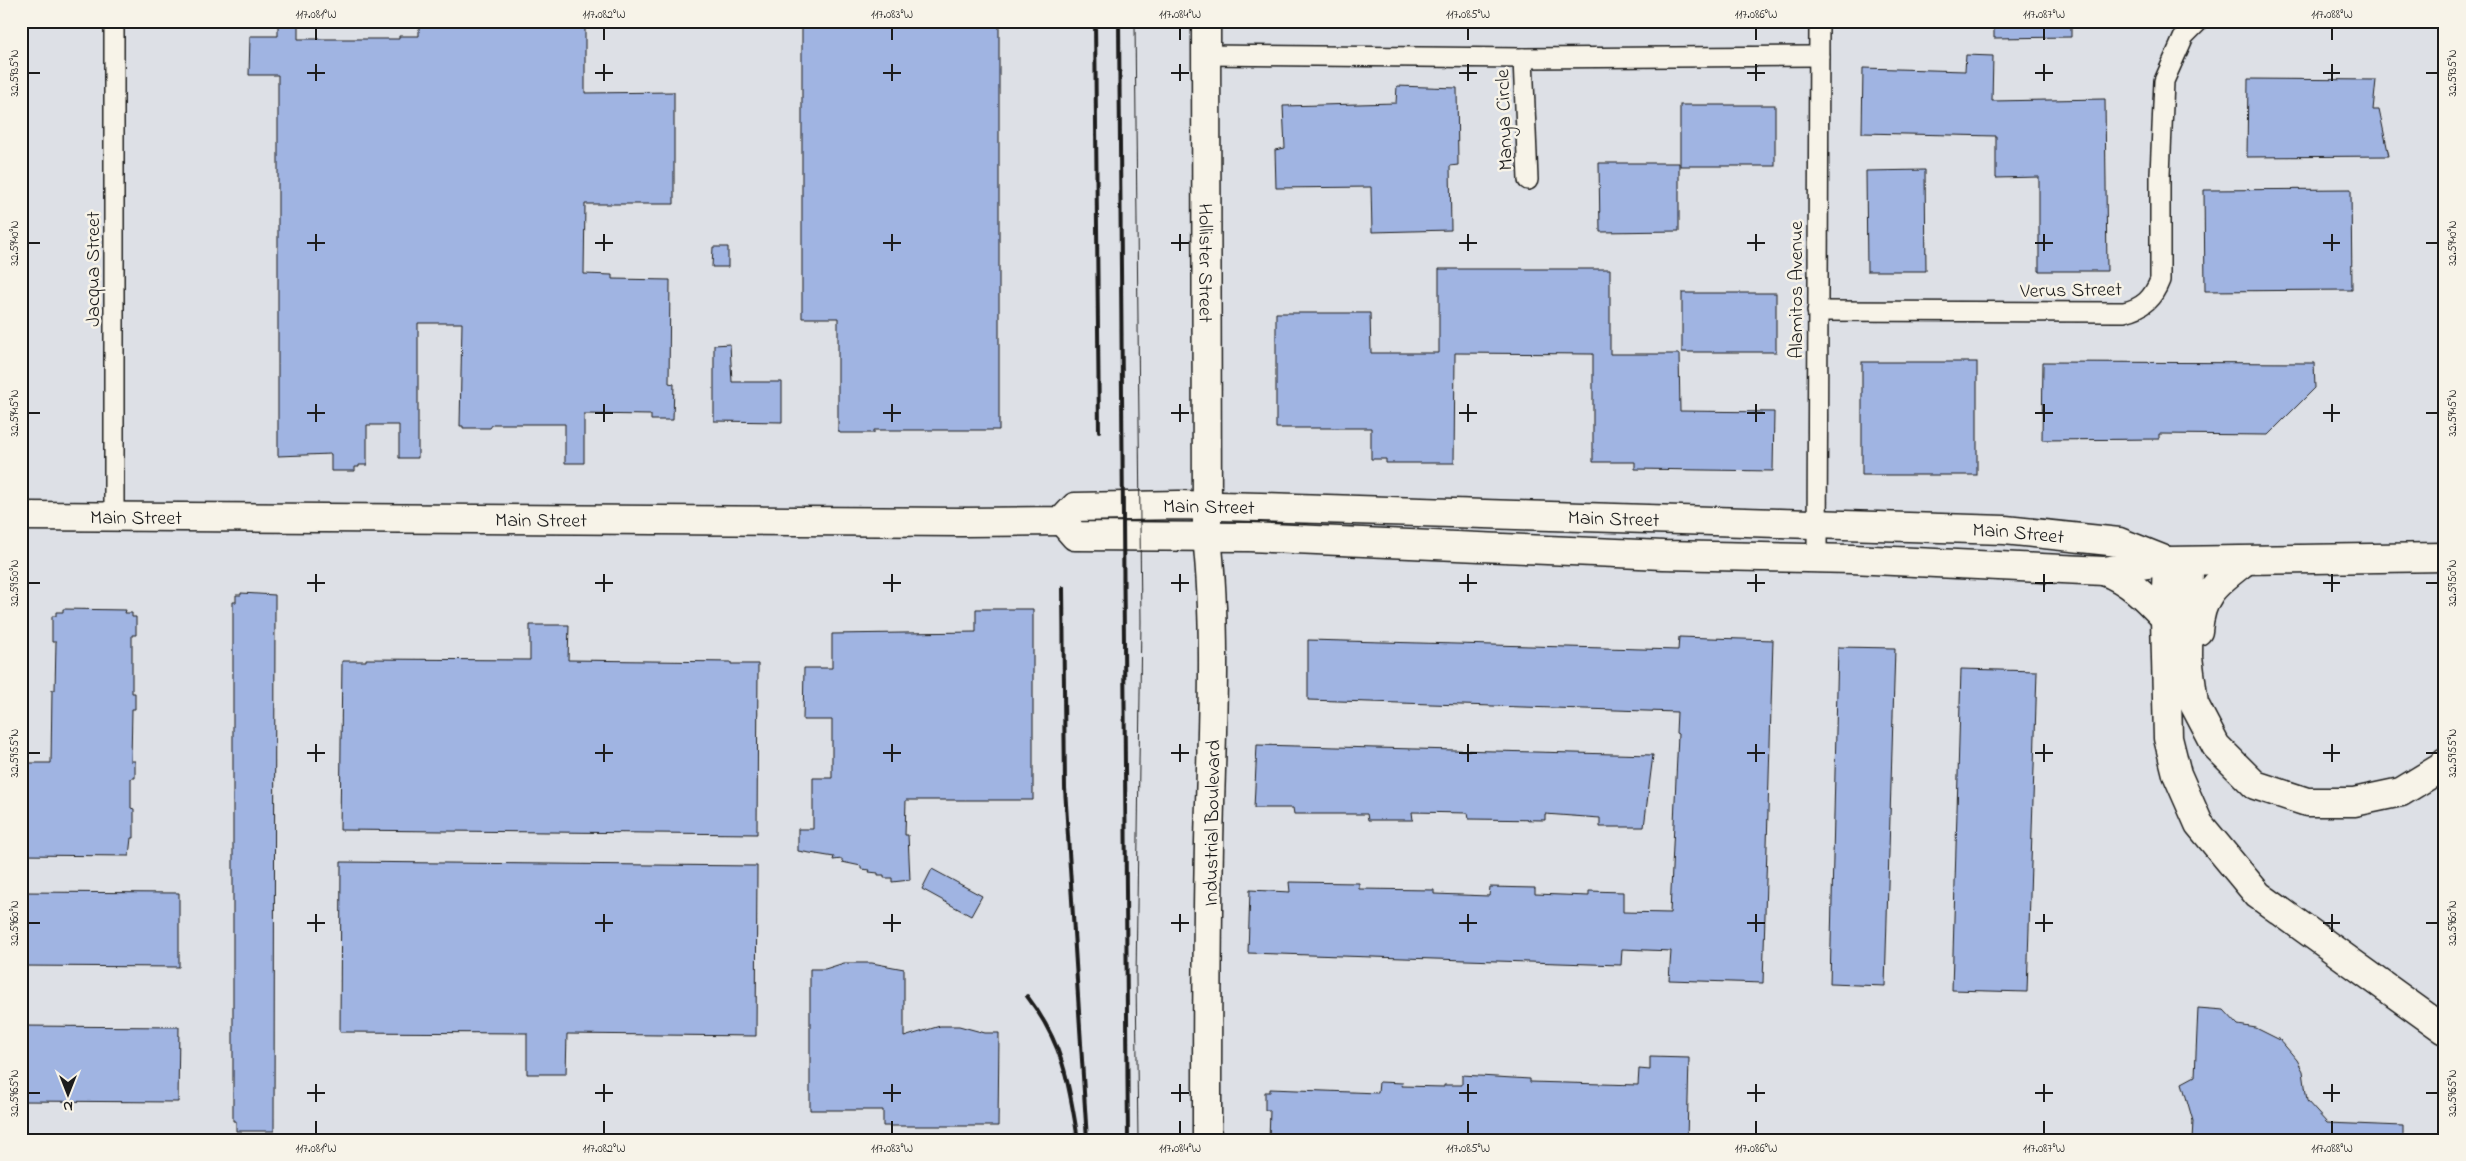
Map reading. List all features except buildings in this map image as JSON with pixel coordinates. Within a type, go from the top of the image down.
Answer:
[{"type":"main road","name":"Hollister Street","points":[[1206,21],[1207,507]]},
{"type":"main road","name":"Main Street","points":[[21,516],[938,522],[1062,521],[1075,507],[1207,507],[1817,524],[2024,532],[2119,542],[2178,562]]},
{"type":"main road","name":"Industrial Boulevard","points":[[1207,507],[1214,660],[1209,845],[1207,1140]]},
{"type":"main road","name":"Main Street","points":[[1062,521],[1075,536],[1207,537],[1663,555],[1818,558],[2104,571],[2178,562],[2433,556]]},
{"type":"main road","points":[[2191,685],[2197,657],[2199,613],[2212,587],[2245,561]]},
{"type":"main road","points":[[2178,562],[2165,618],[2168,738],[2177,774],[2199,824],[2258,895],[2445,1030]]},
{"type":"main road","points":[[2178,562],[2194,704],[2216,746],[2255,785],[2307,802],[2354,802],[2401,792],[2442,766],[2445,762]]},
{"type":"main road","points":[[2104,571],[2123,578],[2140,591],[2165,618]]},
{"type":"street","name":"Jacqua Street","points":[[114,21],[114,516]]},
{"type":"street","name":"Alamitos Avenue","points":[[1818,558],[1819,21]]},
{"type":"street","name":"Verus Street","points":[[1817,311],[2124,312],[2140,308],[2155,293],[2160,280],[2160,175],[2164,81],[2184,36],[2199,21]]},
{"type":"street","points":[[1206,55],[1523,58],[1819,56]]},
{"type":"street","name":"Manya Circle","points":[[1523,58],[1528,180]]},
{"type":"tram line","points":[[1135,21],[1141,622],[1136,978],[1138,1140]]},
{"type":"railway","points":[[1095,21],[1099,431]]},
{"type":"railway","points":[[1119,21],[1128,1140]]},
{"type":"railway","points":[[1063,588],[1065,788],[1087,1140]]},
{"type":"railway","points":[[1027,996],[1039,1013],[1057,1047],[1063,1064],[1078,1140]]}]
